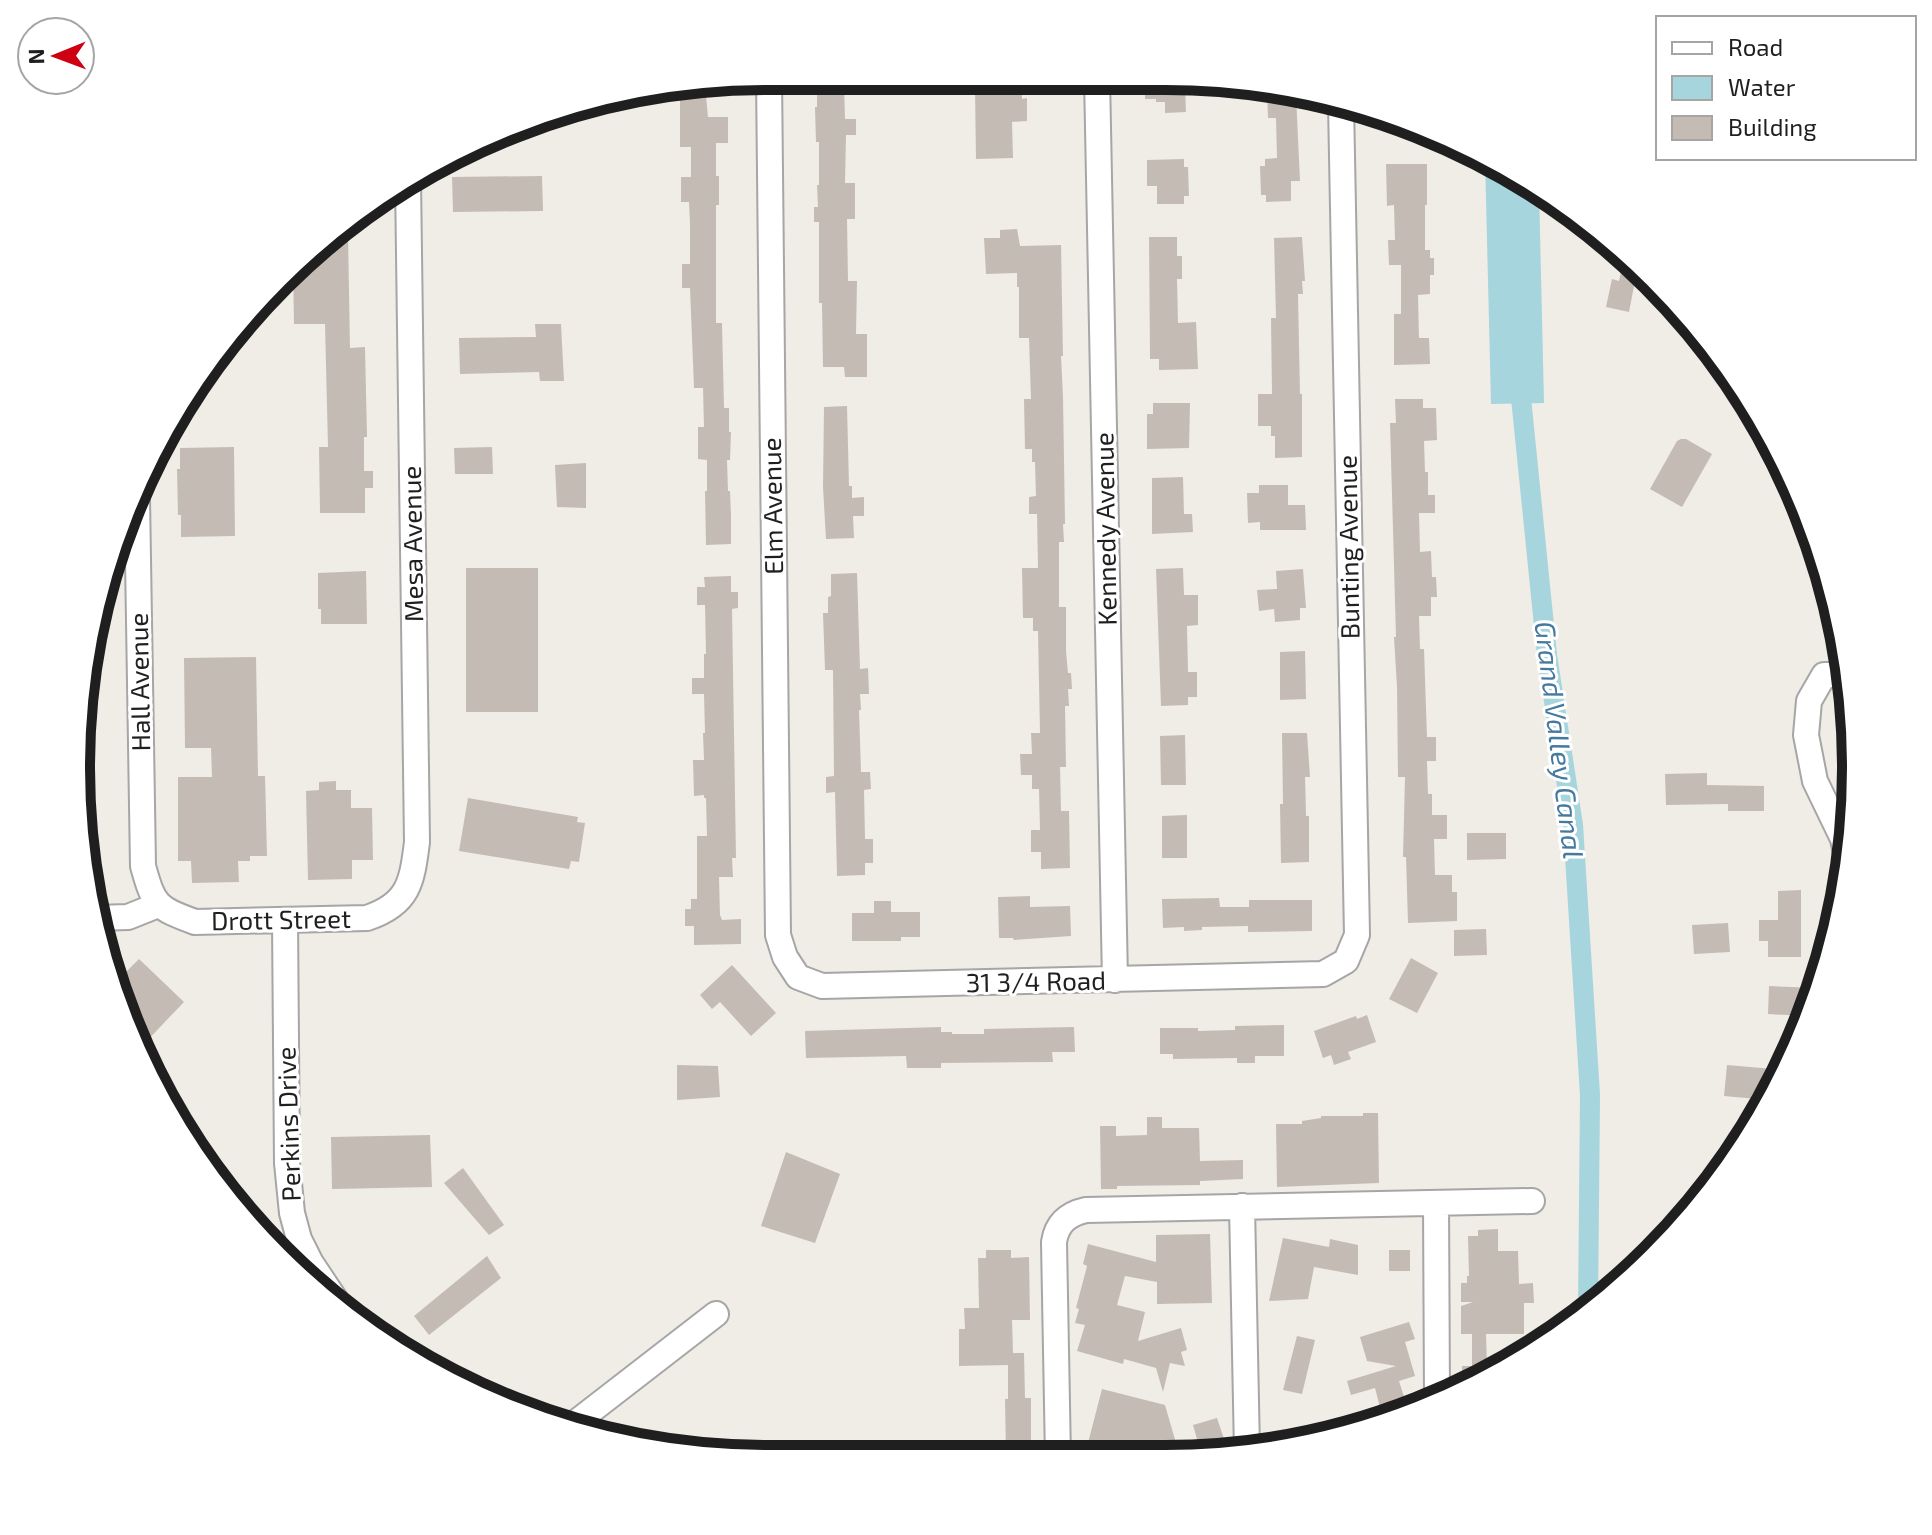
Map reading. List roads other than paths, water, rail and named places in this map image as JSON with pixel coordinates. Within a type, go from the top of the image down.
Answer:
[{"type":"street","name":"Elm Avenue","points":[[769,90],[778,935]]},
{"type":"street","name":"Kennedy Avenue","points":[[1097,90],[1115,980]]},
{"type":"street","name":"Bunting Avenue","points":[[1323,974],[1346,961],[1357,935],[1341,113]]},
{"type":"street","name":"Mesa Avenue","points":[[397,903],[408,887],[417,842],[408,194]]},
{"type":"street","name":"Hall Avenue","points":[[137,520],[143,866],[158,905]]},
{"type":"street","points":[[1835,675],[1824,675],[1809,701],[1806,735],[1815,781],[1839,831]]},
{"type":"street","name":"Drott Street","points":[[158,905],[195,922],[367,918],[397,903]]},
{"type":"street","points":[[107,918],[128,917],[158,905]]},
{"type":"street","name":"Perkins Drive","points":[[285,920],[287,1163],[292,1213],[299,1239],[319,1275]]},
{"type":"street","name":"31 3/4 Road","points":[[778,935],[785,957],[798,977],[822,986],[1323,974]]},
{"type":"street","points":[[1058,1445],[1054,1250],[1055,1235],[1061,1223],[1072,1214],[1086,1210],[1532,1201]]},
{"type":"street","points":[[1436,1203],[1437,1387]]},
{"type":"street","points":[[1242,1206],[1247,1440]]},
{"type":"street","points":[[581,1419],[716,1314]]},
{"type":"water","points":[[1485,171],[1539,203],[1544,403],[1491,404]]},
{"type":"waterway","name":"Grand Valley Canal","points":[[1519,378],[1547,655],[1573,825],[1590,1095],[1588,1296]]}]
